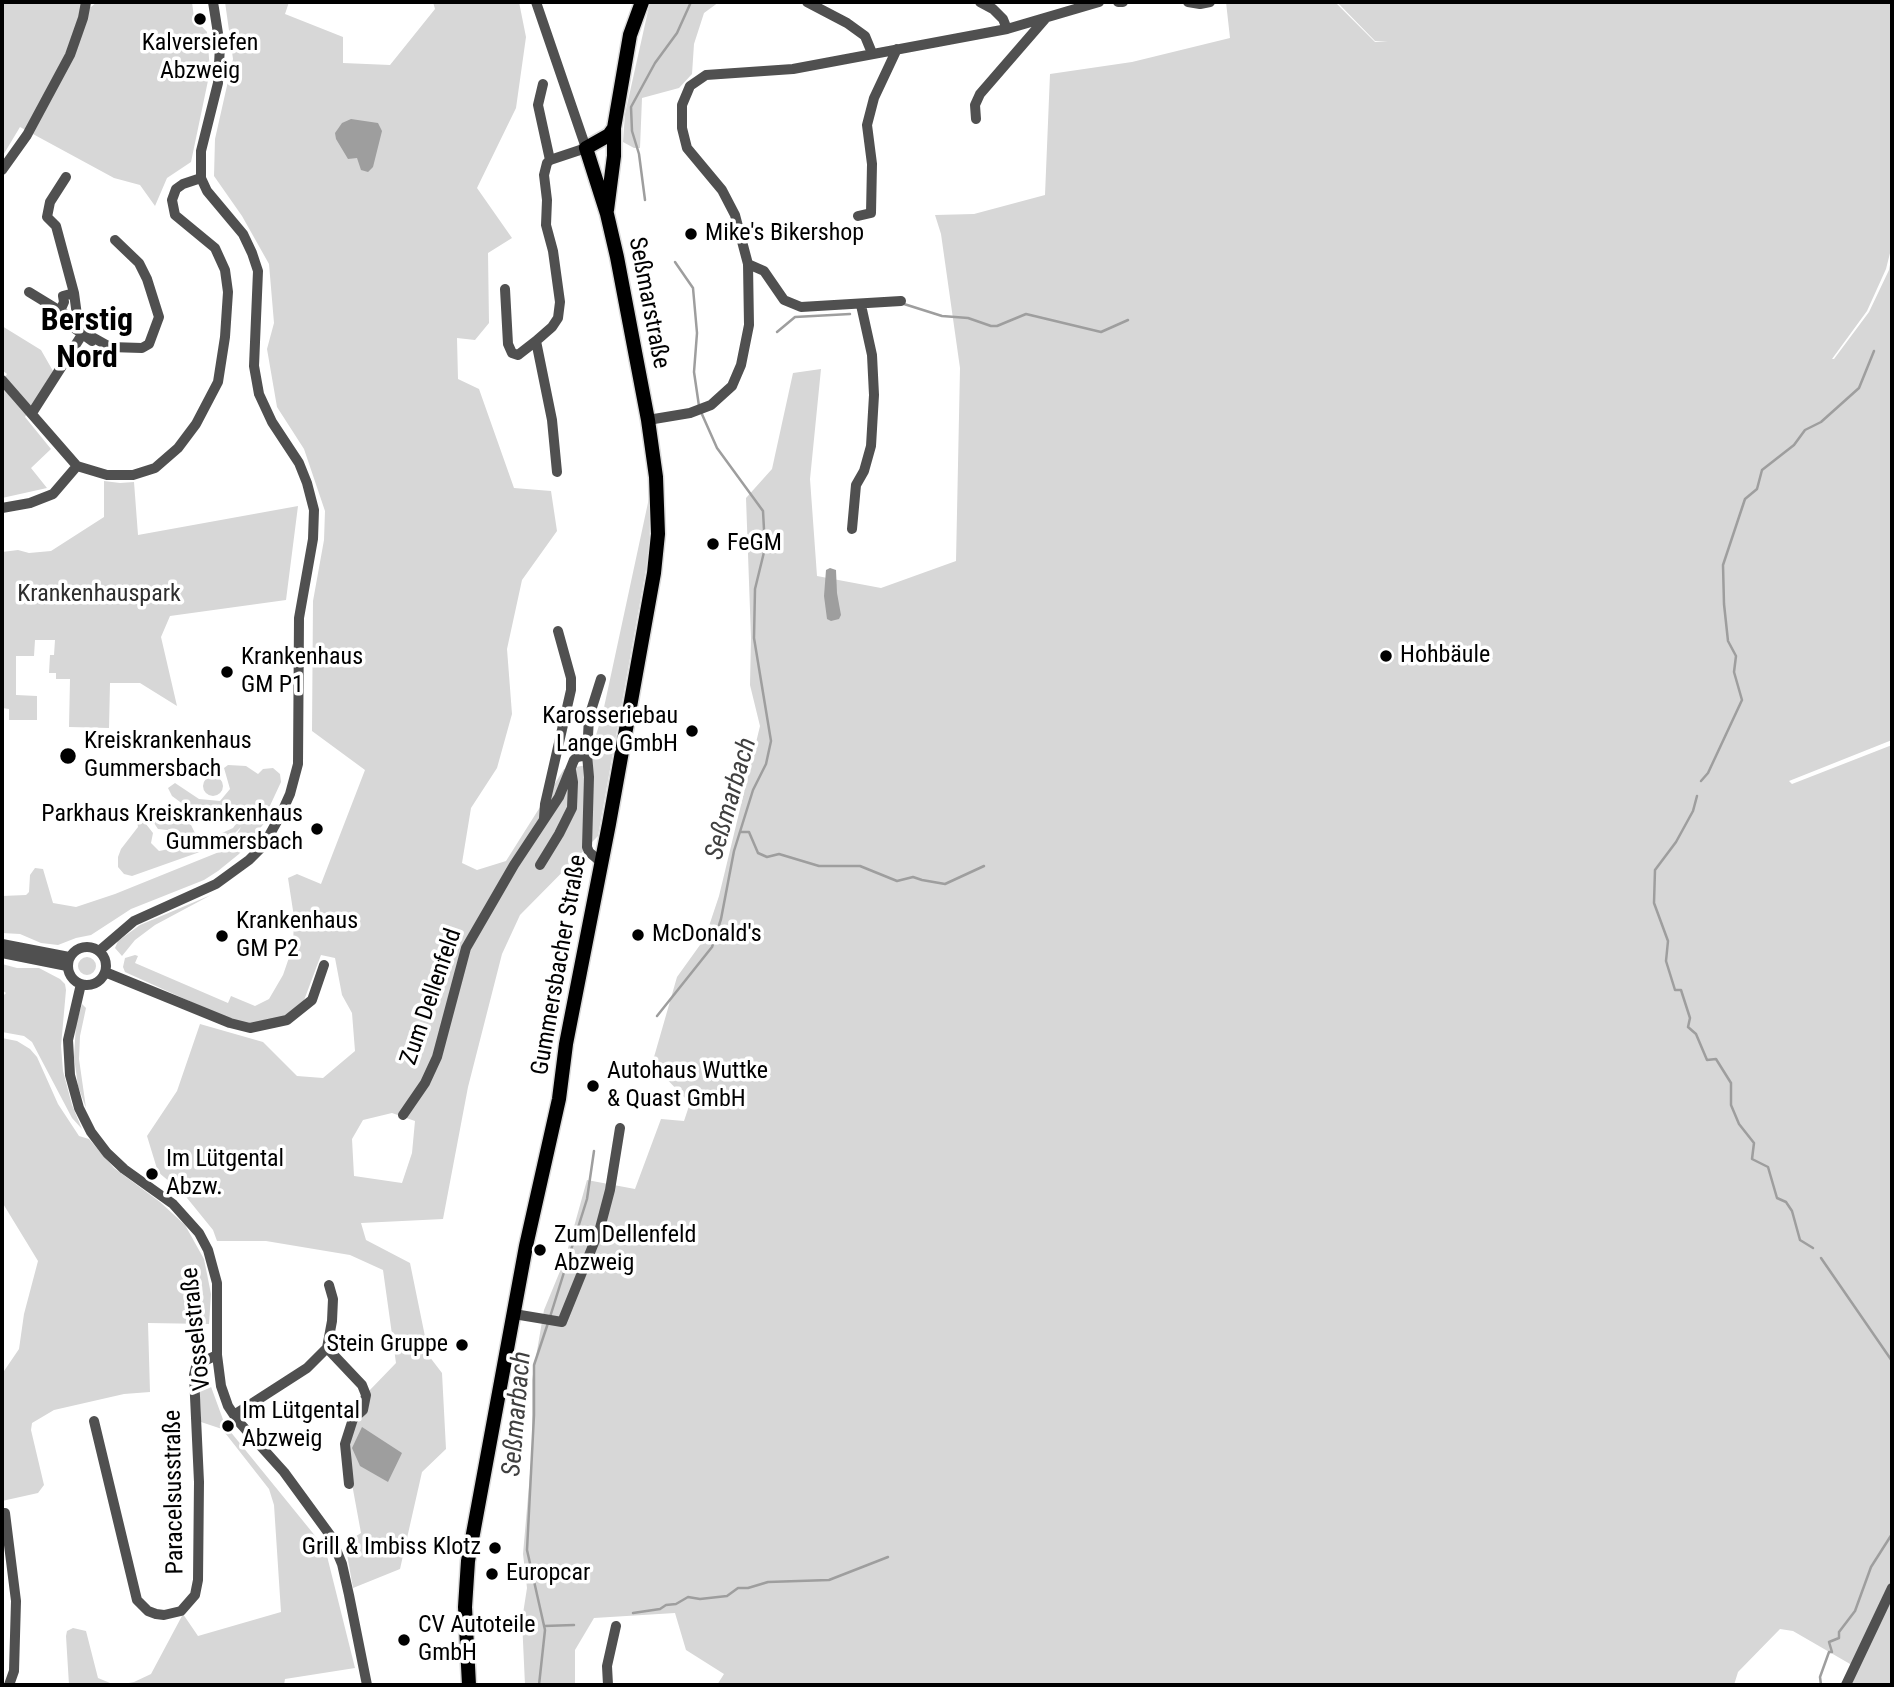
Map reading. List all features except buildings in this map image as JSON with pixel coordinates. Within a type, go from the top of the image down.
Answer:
[{"type":"main road","points":[[607,215],[614,156],[614,128],[630,35],[642,2]]},
{"type":"main road","points":[[586,148],[609,135],[614,128]]},
{"type":"main road","name":"Seßmarstraße","points":[[586,148],[607,215],[630,320],[656,477],[658,534],[646,623]]},
{"type":"main road","name":"Gummersbacher Straße","points":[[469,1685],[465,1586],[514,1314],[559,1099],[566,1044],[646,623]]},
{"type":"street","points":[[2,170],[27,135],[70,55],[86,2]]},
{"type":"street","points":[[99,950],[134,921],[216,884],[249,860],[264,845],[281,814],[298,764],[299,618],[313,539],[314,510],[299,463],[272,422],[259,394],[254,366],[258,271],[252,253],[243,234],[208,191],[201,178],[201,151],[218,83],[220,46],[213,2]]},
{"type":"street","name":"Seßmarstraße","points":[[536,2],[586,148]]},
{"type":"street","points":[[807,2],[847,23],[864,36],[872,53]]},
{"type":"street","points":[[980,2],[1003,19],[1007,29]]},
{"type":"street","points":[[648,420],[690,413],[711,405],[732,386],[741,365],[749,326],[748,264],[735,215],[722,190],[687,148],[682,128],[682,105],[690,86],[706,75],[793,69],[1007,29],[1099,2]]},
{"type":"street","points":[[1188,2],[1210,2]]},
{"type":"street","points":[[976,118],[975,105],[980,94],[1045,19]]},
{"type":"street","points":[[858,216],[871,213],[872,164],[867,125],[874,98],[897,49]]},
{"type":"street","points":[[543,84],[538,105],[551,160]]},
{"type":"street","points":[[505,289],[508,344],[512,353],[518,355],[552,327],[558,318],[560,302],[553,251],[546,225],[545,170],[551,160],[586,148]]},
{"type":"street","points":[[32,413],[85,331],[56,226],[47,217],[50,202],[66,177]]},
{"type":"street","points":[[2,380],[77,466],[97,473],[133,475],[155,468],[178,448],[197,424],[218,382],[228,292],[225,270],[215,248],[175,215],[172,200],[176,189],[201,178]]},
{"type":"street","points":[[74,293],[62,296],[65,302],[58,313],[64,317],[63,320],[110,347],[142,348],[149,344],[159,317],[147,279],[139,263],[115,240]]},
{"type":"street","points":[[748,264],[764,271],[783,300],[802,307],[901,301]]},
{"type":"street","points":[[29,292],[60,311]]},
{"type":"street","points":[[852,529],[856,485],[864,471],[871,446],[874,395],[872,355],[861,305]]},
{"type":"street","points":[[536,341],[552,420],[557,472]]},
{"type":"street","points":[[2,508],[30,503],[53,494],[77,466]]},
{"type":"street","name":"Zum Dellenfeld","points":[[544,821],[545,804],[571,690],[571,678],[558,631]]},
{"type":"street","points":[[601,679],[590,717],[587,755],[587,847],[602,863]]},
{"type":"street","name":"Zum Dellenfeld","points":[[403,1115],[425,1083],[437,1057],[466,948],[514,866],[559,797],[577,757],[587,755]]},
{"type":"street","points":[[540,865],[572,808],[573,782],[570,771]]},
{"type":"street","points":[[2,944],[68,962]]},
{"type":"street","points":[[90,947],[99,950],[106,961],[105,972],[95,983],[81,984],[71,977],[68,962],[80,948],[90,947]]},
{"type":"street","points":[[2,953],[68,962]]},
{"type":"street","points":[[105,972],[230,1023],[250,1028],[287,1020],[312,1000],[324,965]]},
{"type":"street","name":"Vosselstraße","points":[[81,984],[68,1048],[70,1075],[79,1108],[91,1132],[107,1153],[124,1169],[173,1204],[187,1217],[204,1241],[214,1266],[217,1283],[221,1386],[234,1415],[284,1472],[330,1535],[342,1564],[367,1685]]},
{"type":"street","points":[[514,1314],[562,1322],[600,1228],[610,1189],[620,1128]]},
{"type":"street","points":[[234,1415],[307,1368],[327,1348],[333,1299],[329,1284]]},
{"type":"street","points":[[327,1348],[362,1385],[366,1395],[363,1410],[353,1419],[345,1444],[349,1484]]},
{"type":"street","name":"Paracelsusstraße","points":[[94,1421],[137,1600],[148,1611],[156,1614],[181,1611],[195,1595],[198,1580],[199,1482],[194,1375],[196,1367],[202,1362],[218,1355]]},
{"type":"street","points":[[5,1513],[16,1601],[14,1671],[9,1685]]},
{"type":"street","points":[[1846,1685],[1892,1588]]},
{"type":"street","points":[[608,1685],[607,1666],[616,1626]]},
{"type":"green space","points":[[2,2],[85,2],[91,7],[97,2],[192,2],[194,18],[207,32],[210,71],[191,162],[167,178],[155,206],[140,185],[114,178],[20,127],[2,157]]},
{"type":"green space","points":[[225,2],[289,2],[285,14],[343,37],[343,63],[390,65],[435,9],[433,2],[519,2],[526,37],[516,108],[477,188],[512,238],[488,253],[489,323],[475,340],[457,338],[458,379],[479,389],[514,488],[551,491],[557,531],[522,580],[507,649],[512,714],[497,768],[471,808],[462,863],[477,870],[506,861],[564,769],[587,765],[603,712],[649,498],[650,547],[598,836],[520,915],[502,954],[468,1087],[443,1219],[361,1223],[366,1240],[410,1263],[429,1356],[442,1373],[446,1449],[422,1472],[400,1569],[353,1588],[345,1543],[361,1533],[348,1446],[368,1392],[396,1363],[383,1270],[350,1255],[266,1241],[217,1241],[213,1230],[183,1193],[158,1172],[147,1136],[177,1091],[200,1024],[263,1042],[297,1076],[323,1078],[355,1051],[352,1013],[342,995],[335,958],[321,955],[303,1003],[278,1019],[253,1024],[231,1020],[125,972],[123,967],[125,958],[135,955],[138,956],[135,963],[228,1003],[231,996],[255,1006],[269,999],[283,975],[293,946],[294,917],[288,878],[297,874],[321,884],[365,770],[312,731],[313,601],[324,540],[325,511],[304,449],[277,407],[267,349],[274,323],[269,264],[242,216],[214,176],[215,139],[233,59]],"holes":[[[392,1113],[415,1121],[412,1153],[402,1183],[354,1176],[352,1139],[363,1120]]]},
{"type":"green space","points":[[650,2],[719,2],[704,13],[694,44],[692,74],[679,88],[642,98],[640,148],[634,148],[623,142],[625,114]]},
{"type":"green space","points":[[1226,2],[1335,2],[1375,42],[1388,42],[1375,41],[1337,2],[1892,2],[1892,245],[1886,269],[1867,311],[1832,359],[1869,312],[1889,270],[1892,253],[1892,740],[1789,781],[1792,784],[1892,745],[1892,1685],[1852,1685],[1857,1668],[1793,1631],[1780,1629],[1738,1672],[1734,1685],[717,1685],[724,1674],[686,1650],[675,1613],[594,1618],[575,1650],[575,1685],[525,1685],[522,1620],[527,1588],[523,1554],[532,1451],[532,1380],[544,1310],[565,1259],[587,1180],[635,1189],[661,1119],[684,1121],[690,1103],[652,1064],[677,977],[705,938],[719,896],[760,726],[750,685],[746,498],[772,469],[793,373],[821,369],[810,479],[817,576],[881,588],[956,561],[960,368],[941,234],[935,215],[974,214],[1045,195],[1050,74],[1132,62],[1230,38]]},
{"type":"green space","points":[[2,326],[41,350],[53,371],[25,417],[51,449],[31,468],[47,488],[2,498],[2,381],[7,374],[2,370]]},
{"type":"green space","name":"Krankenhauspark","points":[[104,481],[134,482],[138,535],[298,506],[286,600],[170,616],[161,637],[177,706],[140,683],[110,683],[109,728],[69,727],[70,679],[56,679],[56,673],[49,673],[50,655],[54,655],[55,640],[35,640],[34,656],[16,656],[16,695],[37,696],[37,720],[9,720],[9,709],[2,708],[2,552],[51,551],[104,517]]},
{"type":"green space","points":[[228,765],[246,766],[258,774],[263,769],[273,768],[280,774],[281,782],[266,821],[239,854],[218,871],[204,880],[131,909],[91,935],[58,945],[41,943],[20,934],[2,933],[2,896],[26,895],[29,892],[30,875],[35,868],[43,869],[53,903],[76,907],[224,850],[241,827],[231,837],[211,848],[132,876],[124,874],[118,867],[121,849],[138,827],[135,810],[153,833],[151,843],[159,851],[169,849],[173,839],[167,830],[158,829],[148,814],[155,810],[191,825],[196,835],[222,833],[233,828],[243,814],[233,807],[204,814],[191,810],[172,796],[168,788],[175,783],[199,799],[220,801],[230,789],[224,768]]},
{"type":"green space","points":[[213,776],[220,779],[223,786],[220,793],[213,796],[206,793],[203,786],[206,779]]},
{"type":"green space","points":[[211,895],[155,925],[135,940],[122,956],[115,948],[118,941],[140,925]]},
{"type":"green space","points":[[83,957],[91,957],[96,966],[94,973],[83,975],[78,970],[78,962]]},
{"type":"green space","points":[[2,964],[17,968],[39,968],[65,984],[61,1046],[63,1071],[82,1129],[72,1118],[32,1042],[24,1036],[2,1032],[2,997],[6,993],[2,990]]},
{"type":"green space","points":[[82,1004],[86,1008],[80,1036],[79,1059],[86,1108],[78,1086],[74,1057],[76,1024]]},
{"type":"green space","points":[[2,1038],[17,1041],[37,1057],[58,1104],[79,1136],[89,1139],[114,1168],[160,1202],[185,1225],[204,1259],[211,1294],[209,1324],[148,1323],[150,1392],[124,1394],[54,1410],[32,1423],[31,1430],[44,1485],[38,1493],[2,1501],[2,1374],[19,1349],[24,1314],[38,1261],[2,1202]]},
{"type":"green space","points":[[206,1373],[225,1425],[325,1548],[355,1668],[285,1679],[284,1685],[118,1685],[134,1682],[151,1674],[183,1614],[198,1636],[281,1612],[274,1505],[269,1489],[222,1429],[201,1422],[199,1378]]},
{"type":"green space","points":[[73,1628],[86,1631],[98,1678],[115,1685],[69,1685],[66,1636],[67,1631]]},
{"type":"shaded area","points":[[351,119],[378,123],[382,131],[373,167],[368,172],[361,170],[357,158],[348,159],[336,139],[335,133],[342,123]]},
{"type":"shaded area","points":[[826,570],[836,570],[841,615],[839,619],[831,621],[827,619],[824,596]]},
{"type":"shaded area","points":[[362,1427],[402,1453],[388,1482],[360,1466],[352,1448]]},
{"type":"waterway","name":"Seßmarbach","points":[[645,200],[639,154],[632,131],[631,107],[655,63],[677,33],[691,2]]},
{"type":"waterway","name":"Seßmarbach","points":[[675,262],[693,288],[697,333],[694,372],[699,406]]},
{"type":"waterway","points":[[904,304],[942,316],[968,318],[991,326],[1026,314],[1101,332],[1128,320]]},
{"type":"waterway","points":[[777,332],[795,317],[850,314]]},
{"type":"waterway","points":[[1701,781],[1708,773],[1742,700],[1734,672],[1736,656],[1728,641],[1723,565],[1745,499],[1757,489],[1762,470],[1794,445],[1805,430],[1821,422],[1859,388],[1874,351]]},
{"type":"waterway","name":"Seßmarbach","points":[[657,1016],[712,947],[721,919],[734,851],[753,790],[766,764],[771,741],[754,638],[755,589],[765,548],[763,511],[717,448],[701,412]]},
{"type":"waterway","points":[[1697,796],[1693,811],[1676,842],[1655,870],[1654,903],[1668,941],[1666,961],[1675,990],[1681,990],[1690,1018],[1688,1027],[1696,1034],[1707,1060],[1716,1059],[1731,1083],[1731,1105],[1739,1124],[1754,1143],[1752,1159],[1768,1167],[1777,1198],[1786,1202],[1792,1211],[1800,1240],[1813,1248]]},
{"type":"waterway","points":[[740,832],[749,832],[758,853],[767,857],[779,854],[819,866],[860,866],[897,881],[913,877],[945,884],[984,866]]},
{"type":"waterway","name":"Seßmarbach","points":[[550,1317],[587,1199],[594,1151]]},
{"type":"waterway","points":[[1821,1258],[1892,1361]]},
{"type":"waterway","name":"Seßmarbach","points":[[539,1685],[545,1630],[527,1550],[534,1365],[548,1323]]},
{"type":"waterway","points":[[1821,1685],[1820,1677],[1829,1652],[1832,1652],[1829,1642],[1839,1638],[1839,1632],[1855,1611],[1871,1567],[1892,1534]]},
{"type":"waterway","points":[[633,1613],[660,1609],[688,1597],[700,1599],[727,1596],[738,1588],[768,1582],[829,1580],[888,1557]]},
{"type":"waterway","points":[[544,1626],[574,1625]]},
{"type":"place","name":"Kalversiefen Abzweig","points":[[200,19]]},
{"type":"place","name":"Mike's Bikershop","points":[[691,234]]},
{"type":"place","name":"FeGM","points":[[713,544]]},
{"type":"place","name":"Hohbäule","points":[[1386,656]]},
{"type":"place","name":"Krankenhaus GM P1","points":[[227,672]]},
{"type":"place","name":"Karosseriebau Lange GmbH","points":[[692,731]]},
{"type":"place","name":"Kreiskrankenhaus Gummersbach","points":[[68,756]]},
{"type":"place","name":"Parkhaus Kreiskrankenhaus Gummersbach","points":[[317,829]]},
{"type":"place","name":"McDonald's","points":[[638,935]]},
{"type":"place","name":"Krankenhaus GM P2","points":[[222,936]]},
{"type":"place","name":"Autohaus Wuttke & Quast GmbH","points":[[593,1086]]},
{"type":"place","name":"Im Lütgental Abzw.","points":[[152,1174]]},
{"type":"place","name":"Zum Dellenfeld Abzweig","points":[[540,1250]]},
{"type":"place","name":"Stein Gruppe","points":[[462,1345]]},
{"type":"place","name":"Im Lütgental Abzweig","points":[[228,1426]]},
{"type":"place","name":"Grill & Imbiss Klotz","points":[[495,1548]]},
{"type":"place","name":"Europcar","points":[[492,1574]]},
{"type":"place","name":"CV Autoteile GmbH","points":[[404,1640]]},
{"type":"district","name":"Berstig Nord","points":[[87,340]]}]
